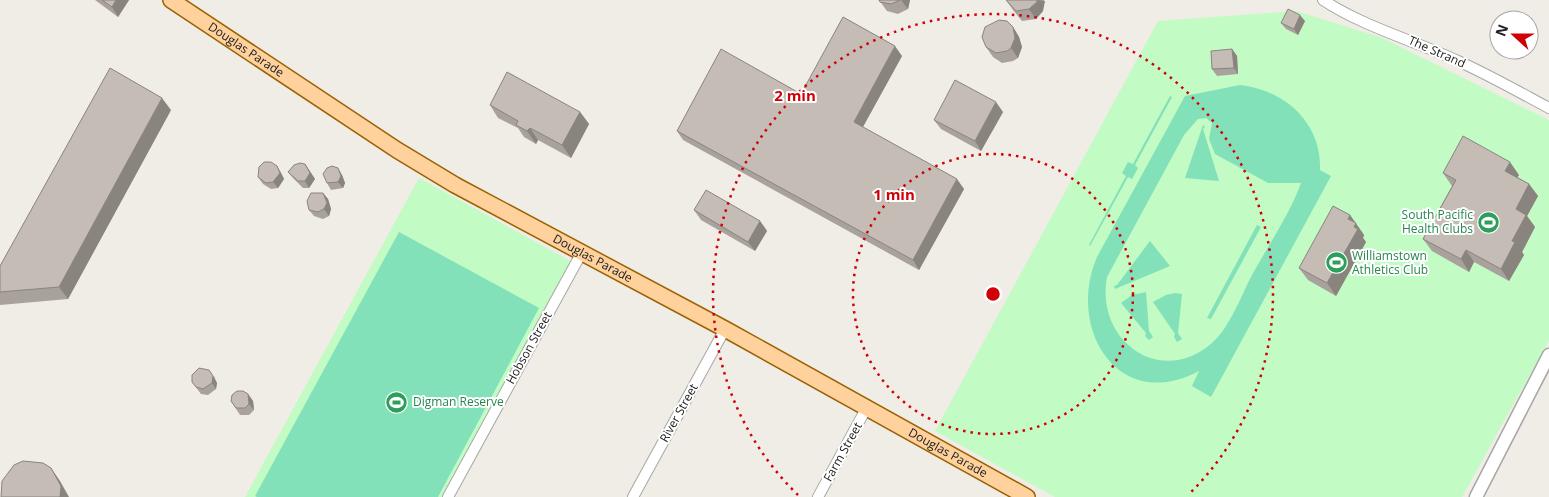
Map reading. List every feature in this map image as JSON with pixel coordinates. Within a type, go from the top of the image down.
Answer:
[{"type":"main road","name":"Douglas Parade","points":[[172,0],[406,155],[482,200],[582,252],[867,407],[1007,492],[1027,497]]},
{"type":"street","name":"The Strand","points":[[1323,0],[1350,17],[1459,61],[1549,108]]},
{"type":"street","name":"Hobson Street","points":[[448,497],[582,252]]},
{"type":"street","name":"River Street","points":[[633,497],[725,329]]},
{"type":"street","points":[[1476,497],[1520,415],[1549,355]]},
{"type":"street","points":[[1520,415],[1549,373]]},
{"type":"street","name":"Farm Street","points":[[818,497],[867,407]]},
{"type":"green space","points":[[1296,11],[1380,37],[1549,120],[1549,340],[1462,497],[1055,497],[935,431],[1158,21]]},
{"type":"green space","points":[[1240,85],[1272,94],[1298,112],[1307,124],[1315,138],[1319,153],[1320,170],[1331,176],[1211,397],[1192,386],[1199,371],[1170,381],[1145,381],[1123,373],[1106,357],[1095,336],[1089,311],[1089,284],[1097,257],[1185,96]],"holes":[[[1206,118],[1212,123],[1209,139],[1215,154],[1268,183],[1301,183],[1285,218],[1224,329],[1212,343],[1192,356],[1172,361],[1153,359],[1136,351],[1122,338],[1111,321],[1106,300],[1107,277],[1184,135],[1198,119]]]},
{"type":"green space","points":[[1170,96],[1172,97],[1135,165],[1138,168],[1132,179],[1128,177],[1090,246],[1126,176],[1122,173],[1128,162],[1133,164]]},
{"type":"green space","points":[[1203,125],[1205,127],[1203,129],[1219,181],[1185,178]]},
{"type":"green space","name":"Digman Reserve","points":[[419,178],[576,264],[448,497],[245,497]]},
{"type":"green space","points":[[1257,225],[1261,227],[1211,319],[1207,318]]},
{"type":"green space","name":"Digman Reserve","points":[[399,232],[539,308],[438,497],[255,496]]},
{"type":"green space","points":[[1150,241],[1170,266],[1115,289],[1114,286],[1117,285]]},
{"type":"green space","points":[[1146,292],[1149,331],[1153,337],[1149,340],[1145,336],[1146,333],[1121,303],[1132,295]]},
{"type":"green space","points":[[1182,294],[1178,333],[1182,339],[1177,342],[1174,337],[1175,334],[1153,302],[1166,295]]},
{"type":"building","points":[[102,0],[116,0],[112,7]]},
{"type":"building","points":[[879,0],[900,0],[891,4],[880,2]]},
{"type":"building","points":[[1006,0],[1037,0],[1037,2],[1029,9],[1016,11]]},
{"type":"building","points":[[1288,9],[1300,15],[1294,29],[1281,23]]},
{"type":"building","points":[[843,17],[895,46],[854,122],[957,179],[913,260],[677,131],[721,49],[801,94]]},
{"type":"building","points":[[999,20],[1007,21],[1013,27],[1015,38],[1011,48],[1007,51],[996,53],[986,47],[982,37],[985,27]]},
{"type":"building","points":[[1232,49],[1234,68],[1212,69],[1211,51]]},
{"type":"building","points":[[110,68],[162,98],[59,287],[0,292],[0,266]]},
{"type":"building","points":[[507,72],[580,112],[562,145],[530,128],[527,131],[516,125],[518,121],[490,105]]},
{"type":"building","points":[[955,80],[996,102],[975,141],[934,120]]},
{"type":"building","points":[[1463,136],[1510,162],[1505,171],[1529,184],[1516,209],[1526,215],[1512,241],[1515,242],[1501,269],[1466,250],[1461,259],[1423,239],[1456,180],[1443,173]]},
{"type":"building","points":[[264,162],[271,162],[277,166],[280,173],[273,182],[266,183],[258,177],[259,167]]},
{"type":"building","points":[[305,164],[310,173],[305,181],[298,181],[288,172],[294,165]]},
{"type":"building","points":[[332,166],[338,168],[341,176],[338,182],[327,183],[323,174],[327,168]]},
{"type":"building","points":[[706,190],[760,221],[748,242],[694,210]]},
{"type":"building","points":[[311,193],[323,193],[327,203],[324,209],[318,212],[309,210],[307,201]]},
{"type":"building","points":[[1333,206],[1350,215],[1348,219],[1356,223],[1354,227],[1358,229],[1327,283],[1299,268]]},
{"type":"building","points":[[199,368],[209,370],[213,376],[212,383],[203,389],[196,387],[192,382],[192,375]]},
{"type":"building","points":[[237,391],[243,391],[248,394],[249,404],[245,408],[236,408],[231,401],[232,395]]},
{"type":"building","points":[[23,461],[43,463],[51,468],[61,486],[60,497],[1,497],[2,481],[14,465]]},
{"type":"place","name":"South Pacific Health Clubs","points":[[1489,222]]},
{"type":"place","name":"Williamstown Athletics Club","points":[[1336,263]]},
{"type":"place","name":"Digman Reserve","points":[[397,402]]}]
